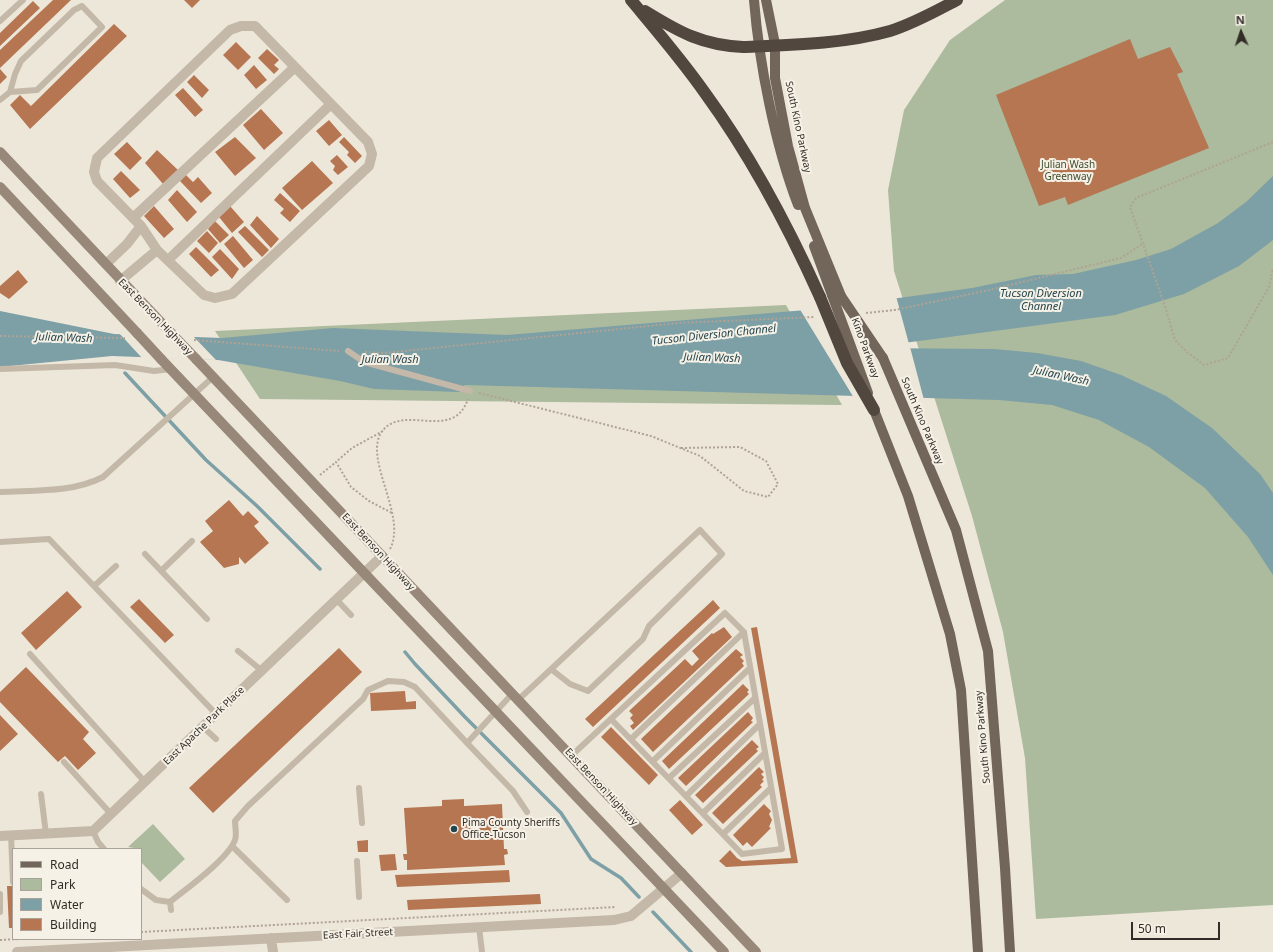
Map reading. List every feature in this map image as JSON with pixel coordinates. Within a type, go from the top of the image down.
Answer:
[{"type":"highway","points":[[633,3],[673,28],[702,42],[726,46],[759,46],[851,40],[898,28],[925,17],[957,0]]},
{"type":"highway","points":[[633,3],[663,38],[701,87],[741,146],[787,229],[820,297],[847,363],[874,410]]},
{"type":"main road","name":"South Kino Parkway","points":[[754,0],[759,46],[773,117],[792,190],[837,295],[883,358],[903,409],[956,530],[988,651],[1006,868],[1010,952]]},
{"type":"main road","name":"South Kino Parkway","points":[[766,0],[775,44],[775,78],[798,182],[805,208],[837,295]]},
{"type":"main road","name":"East Benson Highway","points":[[1,155],[106,264],[120,281],[213,377],[756,952]]},
{"type":"main road","points":[[0,188],[724,952]]},
{"type":"main road","name":"Kino Parkway","points":[[837,295],[874,410]]},
{"type":"main road","name":"South Kino Parkway","points":[[874,410],[908,496],[950,634],[961,690],[974,871],[978,952]]},
{"type":"street","points":[[241,26],[255,26],[295,67],[368,142],[372,154],[369,166],[232,294],[216,298],[204,295],[157,250],[140,226],[97,181],[94,172],[97,158],[230,30],[241,26]]},
{"type":"street","points":[[133,218],[295,67]]},
{"type":"street","points":[[168,260],[331,104]]},
{"type":"street","points":[[106,264],[127,244],[140,226]]},
{"type":"street","points":[[120,281],[157,250]]},
{"type":"street","name":"East Apache Park Place","points":[[93,832],[382,556]]},
{"type":"street","points":[[0,836],[93,832]]},
{"type":"street","name":"East Fair Street","points":[[17,952],[614,920],[631,916],[682,873]]},
{"type":"street","points":[[272,938],[273,952]]},
{"type":"lane","points":[[0,21],[23,0]]},
{"type":"lane","points":[[0,100],[10,92],[37,90],[102,27],[82,6],[74,10],[21,61],[15,74],[10,92]]},
{"type":"lane","points":[[348,351],[364,362],[470,391]]},
{"type":"lane","points":[[0,369],[115,365],[154,371],[172,370]]},
{"type":"lane","points":[[0,492],[71,488],[90,484],[103,477],[213,377]]},
{"type":"lane","points":[[467,743],[497,712],[551,669],[700,530],[722,554],[649,626],[643,639],[588,691],[570,684],[551,669]]},
{"type":"lane","points":[[0,542],[50,539],[216,714]]},
{"type":"lane","points":[[161,571],[192,541]]},
{"type":"lane","points":[[145,554],[207,619]]},
{"type":"lane","points":[[94,586],[116,566]]},
{"type":"lane","points":[[336,599],[351,615]]},
{"type":"lane","points":[[571,756],[725,613],[744,632],[782,849],[742,854],[611,719]]},
{"type":"lane","points":[[631,739],[744,632]]},
{"type":"lane","points":[[238,652],[262,670]]},
{"type":"lane","points":[[30,654],[145,782]]},
{"type":"lane","points":[[653,762],[750,668]]},
{"type":"lane","points":[[142,891],[156,900],[170,902],[228,852],[236,839],[235,821],[248,806],[363,699],[368,690],[388,681],[398,680],[415,687],[513,791],[527,812]]},
{"type":"lane","points":[[669,778],[755,698]]},
{"type":"lane","points":[[686,796],[760,724]]},
{"type":"lane","points":[[203,727],[216,739]]},
{"type":"lane","points":[[703,813],[765,753]]},
{"type":"lane","points":[[64,762],[111,814]]},
{"type":"lane","points":[[359,788],[362,823]]},
{"type":"lane","points":[[723,834],[771,788]]},
{"type":"lane","points":[[41,794],[46,834]]},
{"type":"lane","points":[[93,832],[103,848]]},
{"type":"lane","points":[[12,835],[12,848]]},
{"type":"lane","points":[[232,846],[287,900]]},
{"type":"lane","points":[[357,861],[359,897]]},
{"type":"lane","points":[[0,894],[0,912]]},
{"type":"lane","points":[[170,902],[171,910]]},
{"type":"lane","points":[[479,927],[482,952]]},
{"type":"path","points":[[1273,142],[1136,198],[1130,207],[1144,243],[1175,340],[1187,352],[1204,365],[1228,358],[1269,287],[1273,268]]},
{"type":"path","points":[[866,313],[895,310],[989,290],[1121,258],[1134,248],[1144,243]]},
{"type":"path","points":[[187,340],[384,353],[678,323],[821,317]]},
{"type":"path","points":[[0,336],[127,338]]},
{"type":"path","points":[[312,482],[352,448],[383,431],[391,424],[403,421],[444,420],[453,418],[465,408],[470,391],[651,436],[680,448],[700,456],[744,491],[768,497],[778,484],[766,461],[740,447],[680,448]]},
{"type":"path","points":[[382,556],[391,548],[393,541],[392,513],[378,463],[379,441],[383,431]]},
{"type":"path","points":[[336,462],[351,487],[369,501],[392,513]]},
{"type":"path","points":[[142,932],[624,907],[639,910]]},
{"type":"path","points":[[0,940],[12,939]]},
{"type":"green space","name":"Julian Wash Greenway","points":[[1005,0],[1273,0],[1273,905],[1036,919],[1025,758],[1003,632],[972,516],[894,271],[888,190],[904,110],[950,40]]},
{"type":"green space","points":[[786,305],[842,405],[260,399],[215,331]]},
{"type":"green space","points":[[153,824],[185,859],[160,882],[142,863],[142,848],[128,847]]},
{"type":"water","name":"Julian Wash","points":[[1273,176],[1273,240],[1239,266],[1184,294],[1115,315],[866,348],[994,349],[1037,353],[1081,361],[1121,375],[1166,396],[1212,428],[1260,474],[1273,493],[1273,575],[1248,537],[1205,488],[1149,447],[1099,420],[1052,405],[999,400],[465,385],[459,392],[374,389],[340,381],[218,360],[112,356],[0,366],[0,311],[114,334],[222,338],[333,328],[507,335],[818,309],[972,288],[1036,275],[1073,274],[1136,260],[1171,249],[1218,223],[1246,202]]},
{"type":"pier","points":[[896,296],[909,344],[891,346],[910,347],[924,400],[854,398],[799,308]]},
{"type":"pier","points":[[119,333],[192,335],[216,360],[142,358]]},
{"type":"building","points":[[53,0],[71,0],[0,68],[0,50]]},
{"type":"building","points":[[184,0],[200,0],[192,8]]},
{"type":"building","points":[[33,1],[40,8],[0,46],[0,33]]},
{"type":"building","points":[[114,24],[127,36],[30,129],[10,105],[20,95],[31,106]]},
{"type":"building","points":[[1130,39],[1138,59],[1170,47],[1183,72],[1177,74],[1209,148],[1068,205],[1065,197],[1039,206],[996,95]]},
{"type":"building","points":[[236,42],[251,57],[238,70],[223,55]]},
{"type":"building","points":[[267,49],[279,60],[274,65],[279,69],[274,74],[258,58]]},
{"type":"building","points":[[254,65],[267,80],[256,89],[244,75]]},
{"type":"building","points":[[0,69],[7,77],[0,84]]},
{"type":"building","points":[[194,75],[209,90],[202,98],[187,82]]},
{"type":"building","points":[[183,88],[203,110],[195,117],[175,95]]},
{"type":"building","points":[[261,109],[283,133],[264,150],[243,125]]},
{"type":"building","points":[[329,120],[342,135],[329,146],[316,131]]},
{"type":"building","points":[[235,137],[256,158],[235,176],[215,152]]},
{"type":"building","points":[[344,137],[362,156],[355,163],[347,155],[349,152],[339,142]]},
{"type":"building","points":[[127,142],[142,158],[130,170],[114,154]]},
{"type":"building","points":[[157,150],[178,170],[163,184],[145,163]]},
{"type":"building","points":[[337,155],[348,167],[338,175],[333,170],[335,166],[330,161]]},
{"type":"building","points":[[312,161],[333,183],[302,210],[282,188]]},
{"type":"building","points":[[121,171],[140,190],[130,198],[113,179]]},
{"type":"building","points":[[186,175],[193,182],[198,177],[212,193],[201,203],[180,181]]},
{"type":"building","points":[[177,190],[197,212],[187,222],[168,200]]},
{"type":"building","points":[[280,193],[300,211],[290,222],[280,213],[284,209],[274,200]]},
{"type":"building","points":[[154,206],[174,229],[164,238],[144,216]]},
{"type":"building","points":[[230,206],[244,222],[232,233],[219,217]]},
{"type":"building","points":[[257,216],[279,239],[271,248],[250,225]]},
{"type":"building","points":[[215,221],[229,235],[220,243],[208,229]]},
{"type":"building","points":[[245,226],[269,250],[262,257],[238,232]]},
{"type":"building","points":[[207,231],[218,243],[209,253],[197,241]]},
{"type":"building","points":[[233,236],[253,260],[244,268],[224,244]]},
{"type":"building","points":[[196,247],[219,270],[211,277],[189,254]]},
{"type":"building","points":[[220,249],[239,269],[232,279],[212,257]]},
{"type":"building","points":[[18,270],[28,282],[9,299],[0,293],[0,286]]},
{"type":"building","points":[[229,500],[243,516],[248,511],[259,522],[254,526],[269,543],[245,564],[239,557],[239,564],[224,568],[200,542],[213,531],[205,521]]},
{"type":"building","points":[[67,591],[82,607],[36,650],[21,633]]},
{"type":"building","points":[[139,599],[174,635],[165,643],[130,607]]},
{"type":"building","points":[[713,600],[720,608],[593,727],[585,719]]},
{"type":"building","points":[[724,627],[732,637],[633,730],[630,726],[634,723],[630,718],[633,715],[629,711],[685,659],[692,666],[699,659],[692,651],[712,633],[713,634]]},
{"type":"building","points":[[757,627],[798,863],[726,867],[719,861],[730,850],[742,861],[791,858],[751,628]]},
{"type":"building","points":[[339,648],[362,672],[213,813],[189,788]]},
{"type":"building","points":[[736,649],[743,655],[740,657],[744,661],[742,663],[744,666],[653,752],[641,739]]},
{"type":"building","points":[[26,667],[89,732],[83,739],[96,753],[78,770],[65,756],[58,762],[0,702],[0,692]]},
{"type":"building","points":[[743,684],[749,690],[747,692],[749,694],[669,769],[662,761]]},
{"type":"building","points":[[405,691],[406,702],[416,701],[416,709],[371,711],[370,693]]},
{"type":"building","points":[[748,712],[753,718],[751,721],[753,722],[686,786],[678,778]]},
{"type":"building","points":[[0,715],[18,734],[0,751]]},
{"type":"building","points":[[611,727],[658,775],[649,785],[601,737]]},
{"type":"building","points":[[752,740],[759,747],[756,749],[758,751],[703,803],[695,795]]},
{"type":"building","points":[[759,767],[764,772],[761,774],[764,777],[762,780],[764,781],[760,785],[762,787],[723,824],[712,813]]},
{"type":"building","name":"Pima County Sheriffs Office-Tucson","points":[[464,799],[464,806],[502,804],[504,849],[507,849],[508,854],[504,855],[505,865],[407,870],[407,860],[404,860],[403,854],[407,854],[404,808],[442,806],[442,800]]},
{"type":"building","points":[[680,800],[703,825],[692,835],[669,810]]},
{"type":"building","points":[[764,804],[771,811],[769,814],[772,820],[769,827],[771,828],[752,847],[747,842],[743,846],[733,835]]},
{"type":"building","points":[[368,840],[368,852],[358,852],[357,841]]},
{"type":"building","points":[[395,854],[397,870],[381,871],[379,855]]},
{"type":"building","points":[[509,870],[510,882],[397,887],[395,875]]},
{"type":"building","points":[[7,886],[12,886],[12,928],[9,928]]},
{"type":"building","points":[[540,894],[541,904],[408,910],[407,900]]},
{"type":"waterway","points":[[125,373],[206,460],[257,506],[320,569]]},
{"type":"waterway","points":[[405,652],[465,717],[561,813],[591,859],[621,878],[639,897]]},
{"type":"waterway","points":[[653,912],[691,952]]},
{"type":"place","name":"Pima County Sheriffs Office-Tucson","points":[[454,829]]},
{"type":"water label","name":"Tucson Diversion Channel","points":[[1041,300]]},
{"type":"water label","name":"Tucson Diversion Channel","points":[[714,335]]}]
